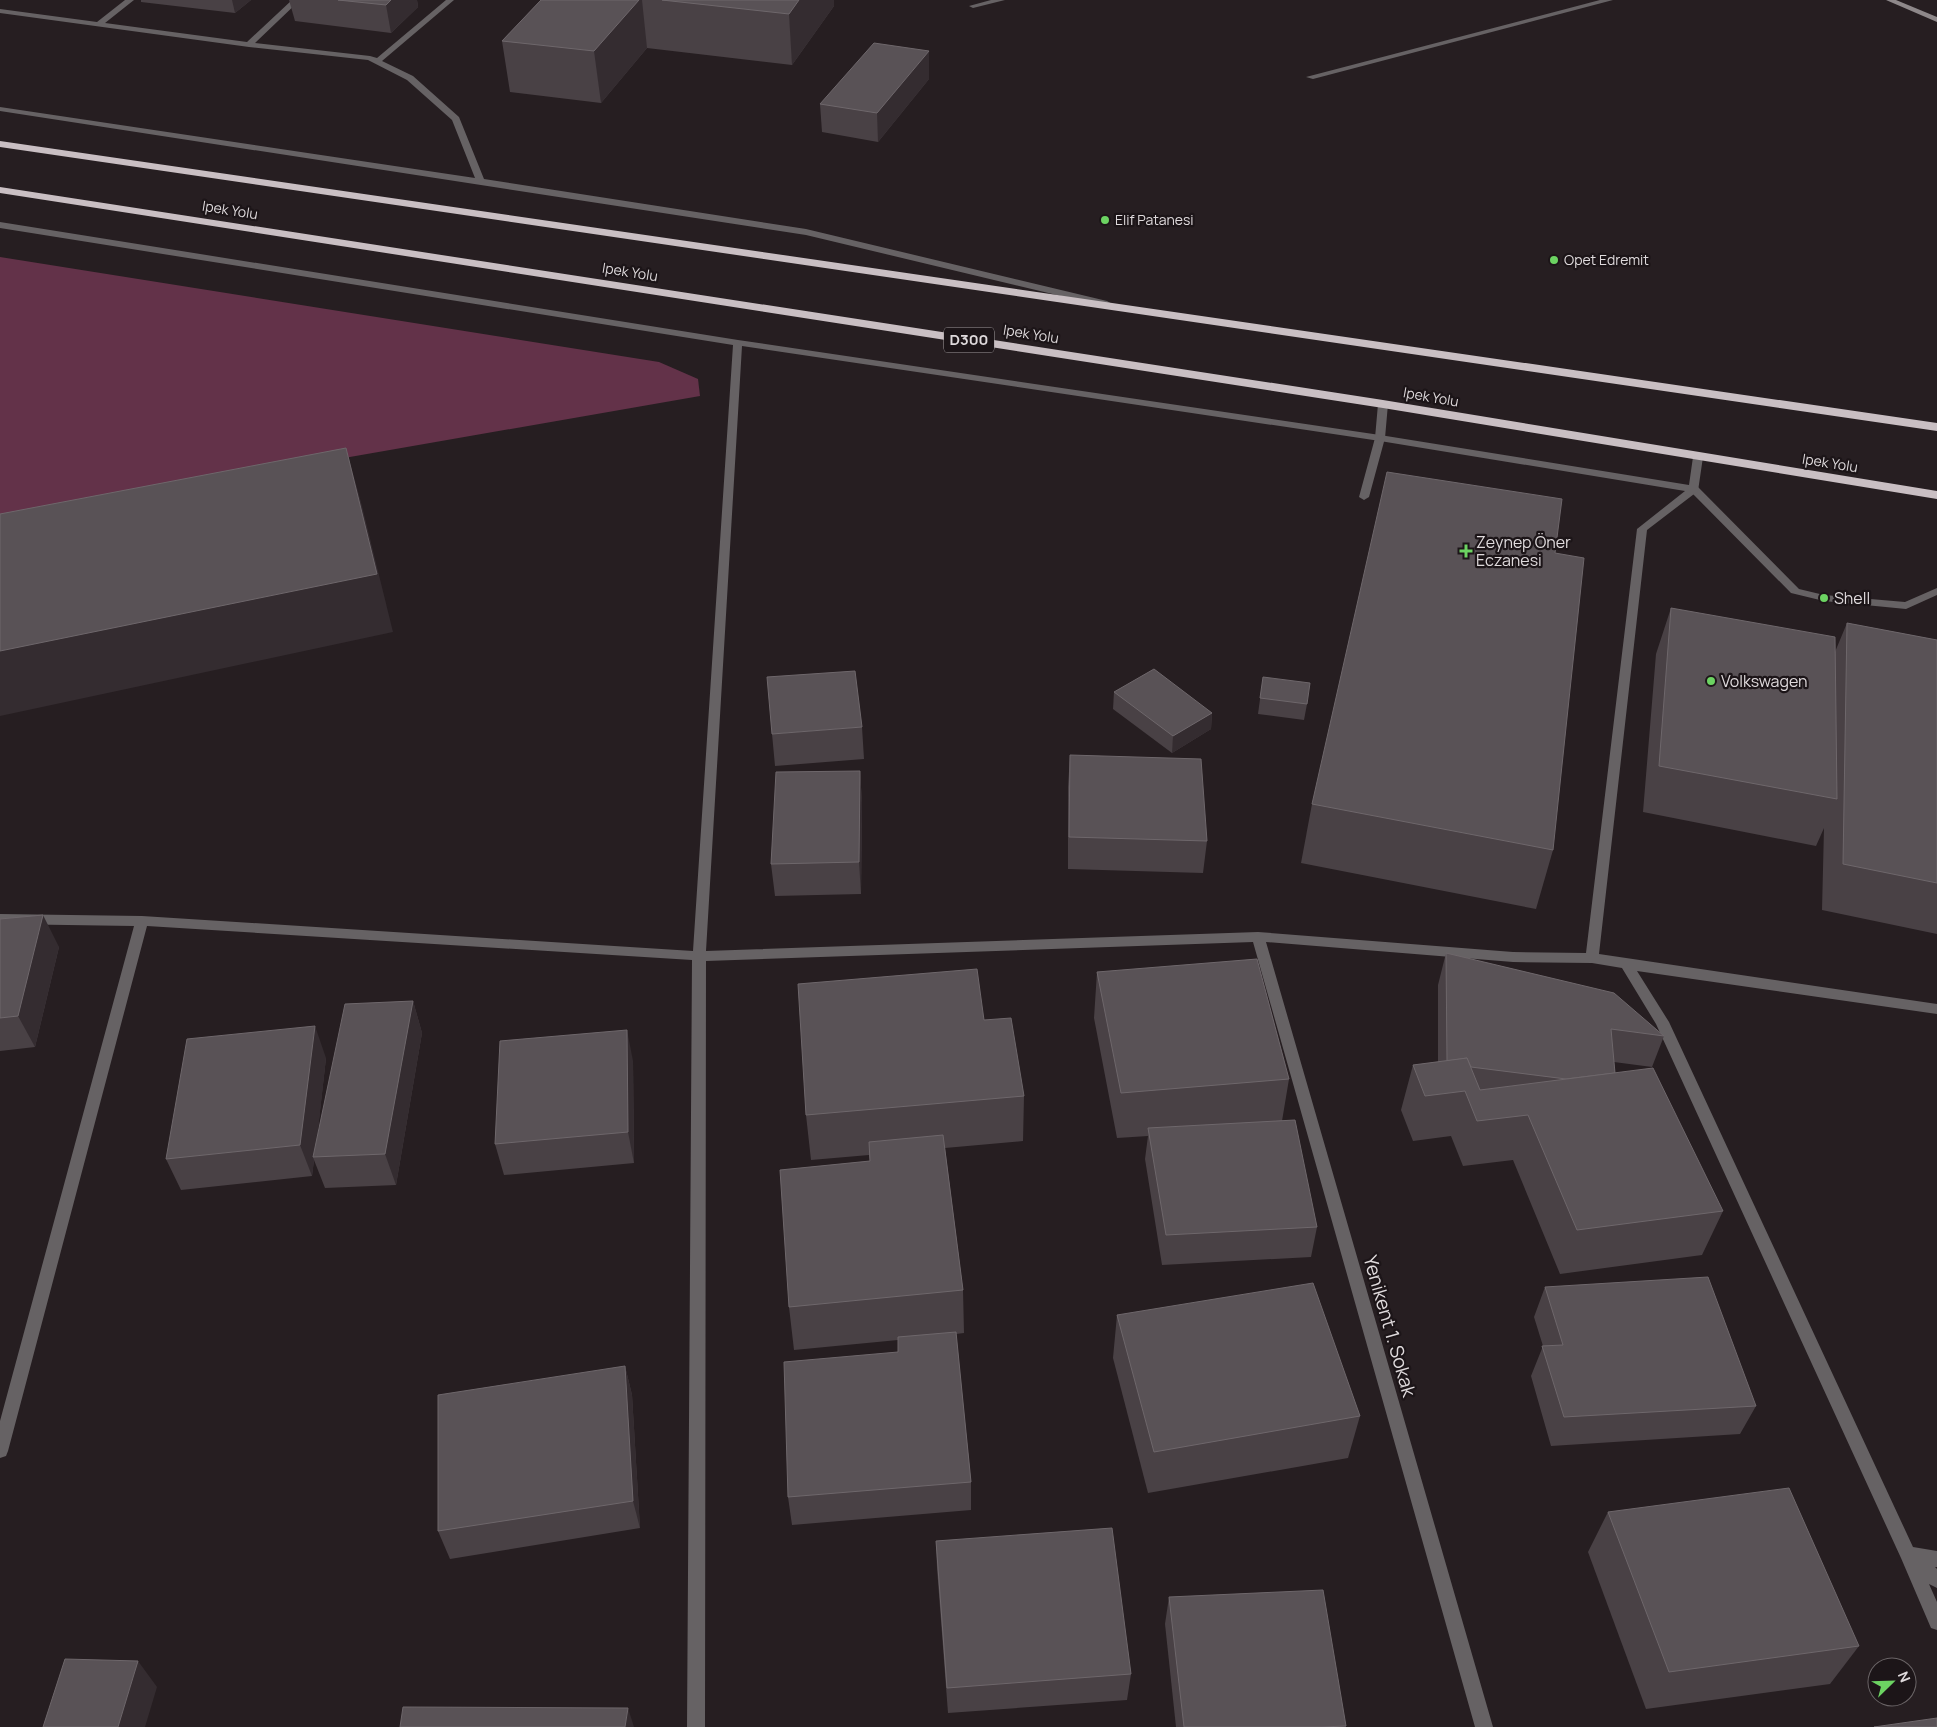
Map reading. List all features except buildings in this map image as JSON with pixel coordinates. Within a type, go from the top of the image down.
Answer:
[{"type":"highway","name":"Ipek Yolu","points":[[0,144],[1937,426]]},
{"type":"highway","name":"Ipek Yolu","points":[[0,190],[1383,404],[1937,495]]},
{"type":"main road","points":[[1890,0],[1937,20]]},
{"type":"street","points":[[98,25],[130,0]]},
{"type":"street","points":[[249,45],[296,0]]},
{"type":"street","points":[[377,62],[450,0]]},
{"type":"street","points":[[973,6],[1001,0]]},
{"type":"street","points":[[1310,77],[1609,0]]},
{"type":"street","points":[[0,11],[249,45],[370,58],[410,78],[456,119],[481,181]]},
{"type":"street","points":[[0,109],[806,232],[1136,310]]},
{"type":"street","points":[[0,225],[738,343],[1380,438],[1694,489],[1795,591],[1824,598],[1906,606],[1937,591]]},
{"type":"street","points":[[696,1727],[699,956],[738,343]]},
{"type":"street","points":[[1364,497],[1380,438],[1383,404]]},
{"type":"street","points":[[1592,958],[1642,529],[1694,489],[1698,457]]},
{"type":"street","points":[[0,919],[142,921],[699,956],[1258,937],[1513,957],[1592,958],[1937,1009]]},
{"type":"street","points":[[0,1451],[142,921]]},
{"type":"street","name":"Yenikent 1. Sokak","points":[[1258,937],[1484,1727]]},
{"type":"street","points":[[1626,964],[1662,1022],[1908,1554],[1937,1622]]},
{"type":"street","points":[[1908,1554],[1937,1559]]},
{"type":"street","points":[[1908,1554],[1937,1580]]},
{"type":"shaded area","points":[[0,257],[659,362],[698,379],[700,396],[0,518]]},
{"type":"place","name":"Elif Patanesi","points":[[1105,220]]},
{"type":"place","name":"Opet Edremit","points":[[1554,260]]},
{"type":"place","name":"Zeynep Öner Eczanesi","points":[[1466,551]]},
{"type":"place","name":"Shell","points":[[1824,598]]},
{"type":"place","name":"Volkswagen","points":[[1711,681]]}]
